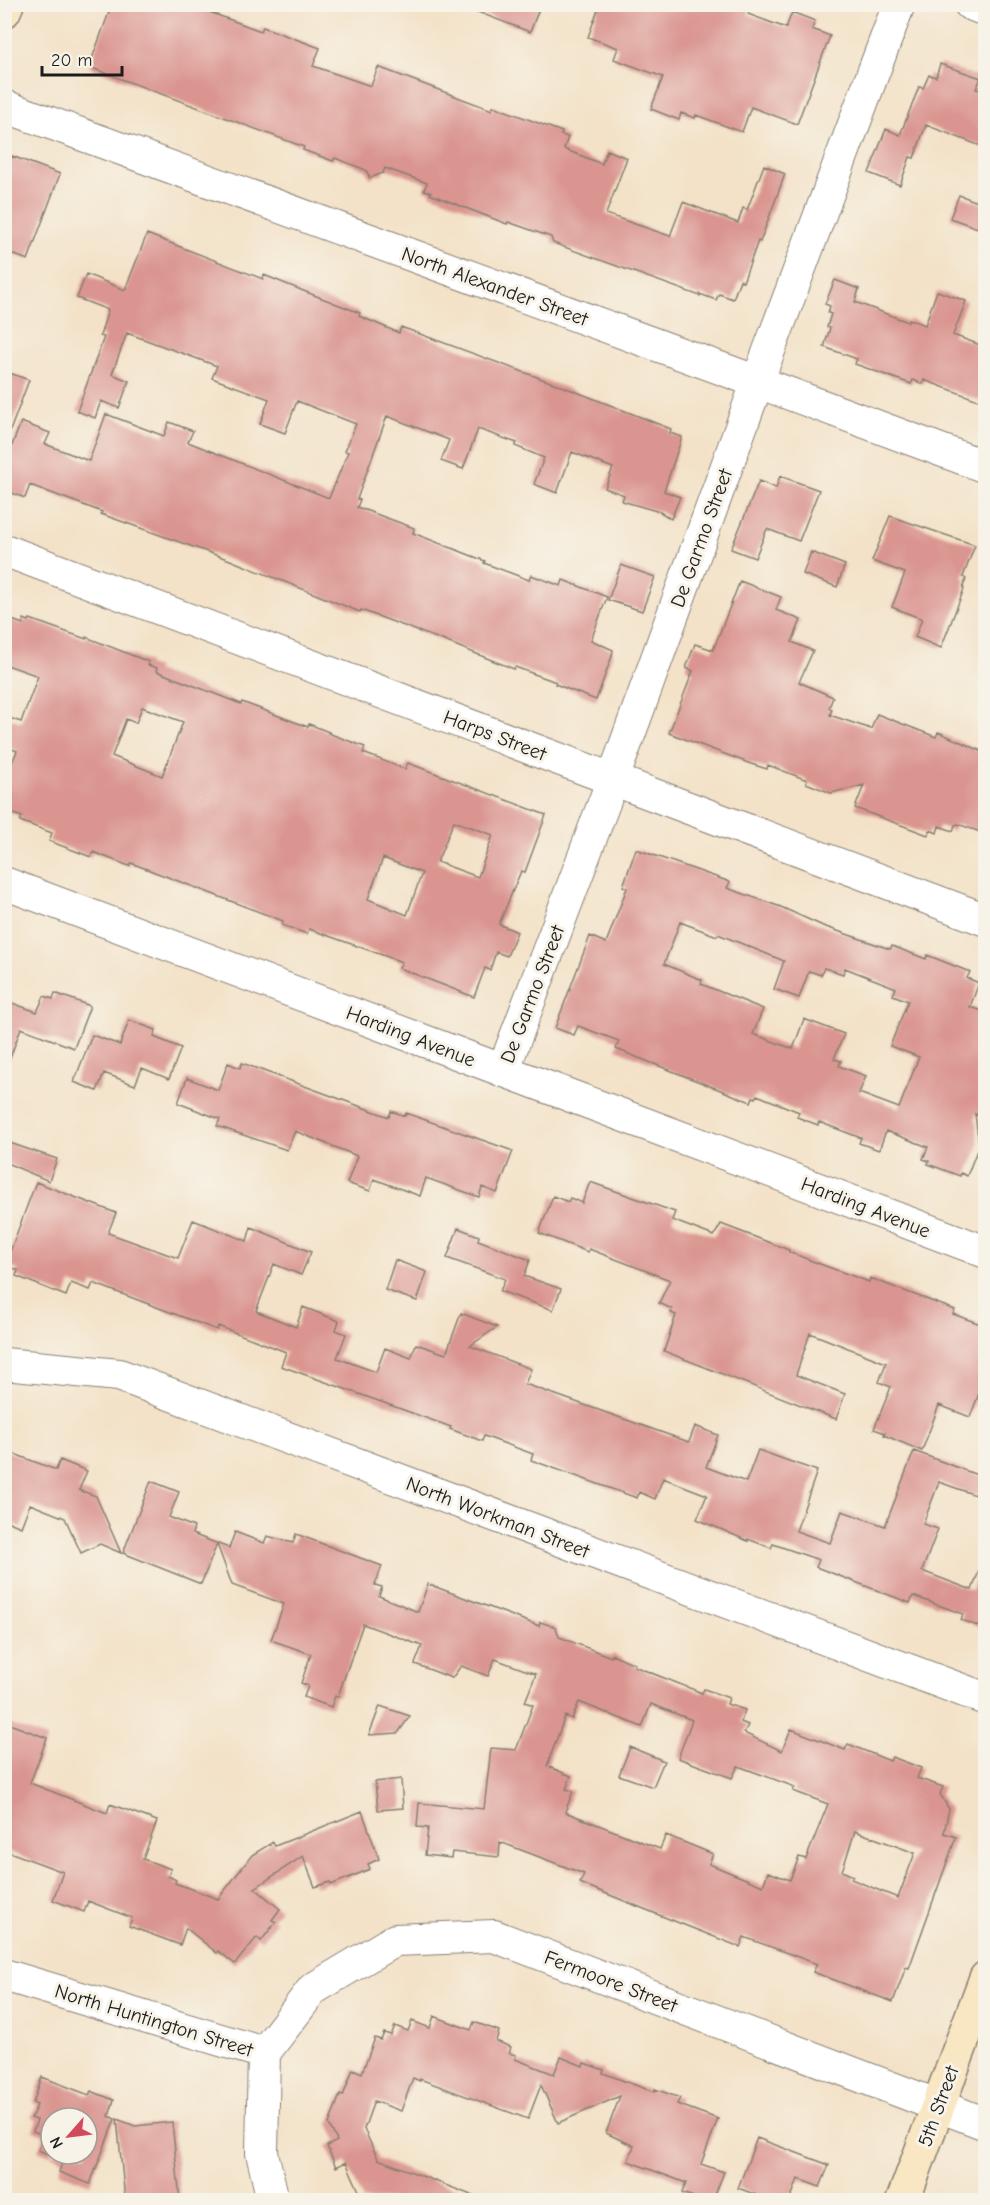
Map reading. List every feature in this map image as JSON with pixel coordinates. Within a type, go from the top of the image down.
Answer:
[{"type":"street","points":[[4,11],[7,4]]},
{"type":"street","name":"De Garmo Street","points":[[503,1071],[899,4]]},
{"type":"street","points":[[970,4],[986,10]]},
{"type":"street","name":"North Alexander Street","points":[[4,106],[986,467]]},
{"type":"street","name":"Harps Street","points":[[4,550],[986,920]]},
{"type":"street","name":"Harding Avenue","points":[[4,883],[986,1252]]},
{"type":"street","name":"North Workman Street","points":[[4,1364],[119,1375],[986,1699]]},
{"type":"street","name":"Fermoore Street","points":[[264,2053],[313,1989],[395,1940],[494,1936],[986,2124]]},
{"type":"street","name":"North Huntington Street","points":[[4,1975],[264,2053],[262,2153],[273,2200]]},
{"type":"street","name":"5th Street","points":[[903,2200],[986,1978]]},
{"type":"building","points":[[112,4],[187,4],[261,31],[263,27],[320,48],[313,66],[371,86],[378,67],[492,110],[493,106],[562,132],[561,135],[568,137],[564,149],[602,164],[607,150],[627,158],[606,214],[670,236],[683,202],[738,223],[743,208],[747,210],[764,165],[785,174],[760,242],[758,241],[743,282],[740,280],[733,299],[719,294],[716,300],[700,294],[700,296],[553,243],[551,237],[508,222],[507,224],[430,194],[431,192],[424,190],[427,183],[385,168],[383,173],[370,178],[366,170],[335,158],[333,161],[303,150],[304,147],[89,67]]},
{"type":"building","points":[[463,4],[541,4],[530,32],[462,6]]},
{"type":"building","points":[[600,4],[752,4],[748,14],[786,28],[792,12],[815,21],[812,29],[830,36],[797,124],[751,107],[742,132],[696,115],[695,118],[681,113],[679,120],[651,109],[663,77],[614,59],[618,48],[588,37]]},
{"type":"building","points":[[940,64],[981,78],[976,89],[986,91],[986,148],[926,125],[914,158],[910,157],[900,185],[869,173],[886,129],[900,135],[919,87],[923,88],[929,75],[936,77]]},
{"type":"building","points":[[12,156],[60,174],[28,260],[4,251],[4,177]]},
{"type":"building","points":[[959,195],[986,205],[986,231],[950,218]]},
{"type":"building","points":[[147,234],[263,279],[264,275],[360,313],[359,316],[399,333],[401,327],[564,387],[671,429],[670,433],[682,437],[664,491],[680,497],[671,519],[660,512],[622,501],[624,495],[605,488],[613,468],[572,452],[557,493],[534,484],[544,458],[515,446],[517,443],[478,429],[463,469],[441,461],[449,440],[387,416],[357,499],[360,500],[357,507],[414,528],[413,533],[485,561],[484,563],[529,580],[531,575],[561,586],[563,580],[607,597],[591,640],[613,650],[596,700],[555,684],[556,682],[515,667],[514,669],[361,610],[360,612],[230,560],[101,514],[102,512],[30,485],[25,498],[4,490],[4,466],[21,422],[50,433],[45,444],[89,461],[106,414],[164,436],[169,422],[193,431],[188,442],[329,498],[348,452],[345,451],[356,424],[297,401],[285,433],[260,424],[269,399],[212,378],[217,366],[127,333],[112,374],[129,381],[119,408],[101,401],[95,418],[77,411],[104,337],[100,336],[108,310],[77,298],[86,274],[125,290]]},
{"type":"building","points":[[835,280],[859,289],[855,302],[908,322],[909,319],[925,325],[937,291],[966,301],[953,335],[986,347],[986,403],[924,380],[923,384],[913,380],[911,384],[855,364],[857,359],[824,347],[830,328],[827,327],[831,314],[828,313],[830,306],[825,304]]},
{"type":"building","points":[[4,371],[29,380],[7,439],[4,439]]},
{"type":"building","points":[[780,476],[819,490],[799,541],[767,529],[755,558],[731,549],[759,481],[776,488]]},
{"type":"building","points":[[890,516],[975,545],[963,577],[966,579],[964,589],[941,648],[915,637],[922,619],[892,607],[905,573],[872,561]]},
{"type":"building","points":[[811,552],[845,565],[837,587],[803,574]]},
{"type":"building","points":[[621,565],[655,577],[642,611],[608,600]]},
{"type":"building","points":[[740,581],[781,597],[776,610],[801,620],[792,642],[813,651],[799,682],[833,697],[829,708],[832,709],[830,715],[871,729],[877,714],[936,737],[938,732],[986,753],[986,834],[958,824],[955,825],[953,831],[939,826],[937,833],[930,830],[928,835],[855,808],[864,785],[831,793],[806,783],[807,780],[768,765],[767,769],[751,764],[669,733],[693,671],[686,668],[695,644],[713,650]]},
{"type":"building","points":[[9,619],[23,624],[24,619],[29,621],[30,619],[86,639],[86,637],[149,662],[148,665],[157,668],[156,671],[241,704],[242,702],[308,727],[309,724],[365,747],[363,753],[405,769],[408,763],[546,815],[525,872],[521,871],[499,924],[517,932],[507,956],[496,952],[490,970],[485,968],[474,997],[399,968],[402,962],[309,929],[307,934],[282,925],[283,921],[131,863],[129,866],[93,852],[91,857],[49,841],[52,833],[20,821],[22,817],[8,812],[9,808],[4,806],[4,782],[17,751],[4,746],[4,716],[21,722],[38,676],[4,664],[4,631]],"holes":[[[142,707],[183,722],[162,776],[112,756],[126,719],[136,723]],[[454,821],[493,835],[478,877],[437,862]],[[383,858],[422,873],[407,915],[368,899]]]},
{"type":"building","points":[[636,849],[730,882],[727,888],[781,907],[823,926],[890,949],[892,946],[926,959],[927,955],[970,972],[967,978],[979,983],[970,1007],[986,1012],[986,1118],[975,1114],[979,1145],[967,1176],[961,1173],[960,1176],[928,1164],[929,1161],[923,1159],[928,1147],[886,1131],[879,1150],[859,1143],[861,1138],[819,1122],[818,1125],[797,1117],[799,1112],[757,1095],[751,1102],[616,1049],[619,1041],[578,1026],[574,1035],[555,1028],[590,936],[606,943],[627,888],[623,886]],"holes":[[[680,922],[717,936],[718,934],[784,961],[774,989],[799,998],[809,971],[821,975],[824,968],[843,974],[845,968],[896,988],[893,995],[908,1001],[890,1046],[919,1057],[899,1108],[859,1093],[866,1076],[839,1066],[841,1061],[834,1059],[844,1034],[804,1019],[793,1049],[753,1034],[763,1009],[701,984],[702,980],[664,964]]]},
{"type":"building","points":[[55,993],[90,1006],[74,1048],[21,1028],[7,1066],[4,1066],[4,1000],[37,1012],[44,996],[53,999]]},
{"type":"building","points":[[129,1020],[156,1030],[154,1037],[181,1048],[169,1079],[142,1068],[135,1085],[104,1073],[97,1091],[74,1082],[92,1035],[120,1045]]},
{"type":"building","points":[[228,1063],[240,1068],[242,1063],[389,1117],[391,1111],[405,1116],[406,1113],[513,1151],[497,1193],[482,1187],[479,1197],[426,1178],[420,1196],[374,1179],[370,1191],[347,1183],[357,1156],[295,1131],[287,1150],[217,1126],[220,1119],[178,1103],[187,1078],[218,1090]]},
{"type":"building","points":[[4,1141],[57,1159],[49,1181],[4,1162]]},
{"type":"building","points":[[36,1182],[116,1213],[108,1233],[178,1258],[193,1220],[247,1241],[251,1227],[311,1252],[301,1275],[274,1264],[256,1311],[296,1327],[303,1307],[339,1321],[336,1330],[346,1334],[337,1358],[376,1372],[385,1348],[411,1358],[416,1344],[446,1354],[461,1313],[497,1327],[470,1346],[531,1369],[525,1384],[689,1442],[695,1426],[718,1435],[706,1467],[746,1482],[758,1450],[817,1471],[796,1531],[830,1543],[842,1511],[885,1526],[914,1451],[985,1478],[978,1496],[939,1482],[923,1524],[938,1529],[922,1571],[972,1590],[983,1560],[986,1560],[986,1629],[961,1620],[963,1614],[913,1596],[910,1603],[816,1567],[819,1560],[773,1544],[771,1548],[748,1539],[748,1541],[697,1519],[707,1495],[663,1478],[655,1499],[639,1492],[637,1498],[531,1460],[533,1454],[484,1436],[482,1441],[450,1429],[451,1427],[281,1366],[286,1352],[218,1326],[217,1330],[93,1283],[90,1290],[71,1283],[66,1296],[16,1276],[18,1270],[5,1265]]},
{"type":"building","points":[[590,1182],[675,1212],[672,1220],[714,1236],[721,1224],[820,1264],[869,1282],[870,1278],[955,1310],[953,1314],[986,1326],[986,1375],[970,1417],[939,1405],[922,1451],[884,1435],[885,1433],[874,1429],[891,1387],[879,1382],[886,1363],[810,1333],[796,1375],[845,1394],[836,1419],[664,1351],[676,1315],[671,1313],[672,1309],[659,1303],[670,1280],[589,1249],[588,1252],[539,1233],[553,1196],[568,1202],[570,1198],[582,1203]]},
{"type":"building","points":[[458,1228],[479,1236],[478,1240],[530,1260],[524,1276],[561,1289],[553,1310],[500,1291],[505,1279],[447,1258]]},
{"type":"building","points":[[395,1260],[427,1272],[417,1301],[385,1290]]},
{"type":"building","points":[[4,1450],[56,1470],[60,1460],[87,1471],[79,1490],[96,1496],[121,1553],[100,1544],[81,1553],[65,1518],[30,1504],[21,1527],[4,1520]]},
{"type":"building","points":[[151,1481],[179,1492],[169,1517],[194,1527],[192,1534],[229,1548],[235,1532],[264,1543],[267,1536],[293,1543],[296,1534],[382,1566],[375,1585],[382,1587],[379,1596],[418,1612],[428,1584],[539,1626],[540,1622],[556,1627],[559,1637],[611,1657],[612,1654],[635,1664],[634,1666],[702,1693],[704,1689],[729,1698],[727,1704],[745,1710],[741,1722],[748,1725],[744,1733],[782,1751],[791,1729],[845,1750],[848,1744],[890,1761],[892,1757],[921,1768],[917,1778],[943,1787],[940,1794],[949,1809],[944,1833],[956,1837],[909,1968],[906,1967],[893,2002],[813,1972],[817,1964],[744,1937],[740,1947],[580,1883],[584,1874],[500,1842],[499,1857],[452,1852],[451,1858],[425,1855],[428,1828],[417,1827],[419,1803],[484,1809],[491,1748],[516,1750],[533,1705],[525,1702],[536,1674],[495,1659],[488,1676],[461,1666],[452,1678],[415,1664],[422,1646],[363,1624],[338,1696],[335,1696],[331,1707],[304,1697],[308,1686],[301,1683],[311,1654],[271,1640],[284,1604],[232,1585],[217,1544],[201,1584],[123,1553]],"holes":[[[579,1702],[642,1727],[651,1704],[692,1720],[678,1758],[732,1778],[738,1766],[795,1787],[793,1791],[828,1804],[806,1859],[799,1857],[790,1880],[768,1872],[763,1886],[709,1864],[713,1854],[666,1835],[660,1849],[565,1812],[573,1791],[566,1789],[571,1776],[547,1766],[565,1716],[572,1719]],[[855,1831],[915,1853],[898,1898],[851,1879],[853,1876],[842,1871]]]},
{"type":"building","points":[[380,1706],[410,1716],[398,1733],[369,1735]]},
{"type":"building","points":[[4,1722],[47,1738],[30,1783],[107,1813],[110,1804],[157,1821],[143,1859],[171,1869],[168,1876],[176,1880],[175,1883],[218,1899],[252,1855],[273,1842],[275,1846],[362,1811],[379,1859],[368,1864],[370,1869],[331,1885],[330,1882],[315,1887],[303,1856],[255,1888],[280,1909],[272,1920],[276,1922],[261,1941],[257,1937],[235,1964],[186,1928],[180,1945],[129,1926],[132,1918],[88,1901],[84,1912],[53,1900],[63,1872],[4,1850]]},
{"type":"building","points":[[630,1747],[664,1761],[653,1787],[619,1775]]},
{"type":"building","points":[[401,1779],[403,1808],[378,1810],[375,1782]]},
{"type":"building","points":[[434,2016],[471,2030],[474,2022],[499,2031],[496,2041],[511,2047],[509,2053],[516,2055],[515,2059],[554,2074],[561,2057],[583,2066],[584,2063],[604,2070],[603,2073],[654,2092],[655,2089],[680,2098],[677,2104],[718,2119],[701,2164],[724,2172],[713,2200],[702,2200],[682,2193],[686,2183],[628,2161],[634,2146],[606,2133],[620,2096],[558,2123],[541,2085],[528,2119],[413,2078],[401,2111],[374,2101],[364,2129],[378,2159],[479,2198],[479,2200],[363,2200],[346,2162],[336,2167],[327,2146],[337,2141],[329,2124],[340,2095],[343,2096],[353,2069],[362,2073],[375,2038],[381,2040],[384,2033],[391,2035],[395,2026],[408,2031],[412,2021],[430,2028]]},
{"type":"building","points":[[42,2077],[89,2095],[91,2091],[114,2100],[109,2116],[115,2119],[99,2161],[99,2106],[39,2106],[39,2133],[33,2131],[37,2120],[31,2118],[37,2105],[33,2103]]},
{"type":"building","points":[[117,2119],[135,2126],[172,2122],[180,2200],[125,2200]]},
{"type":"building","points":[[757,2138],[829,2165],[820,2187],[798,2179],[790,2200],[770,2200],[738,2188]]},
{"type":"building","points":[[61,2166],[97,2166],[90,2184],[59,2172]]}]
